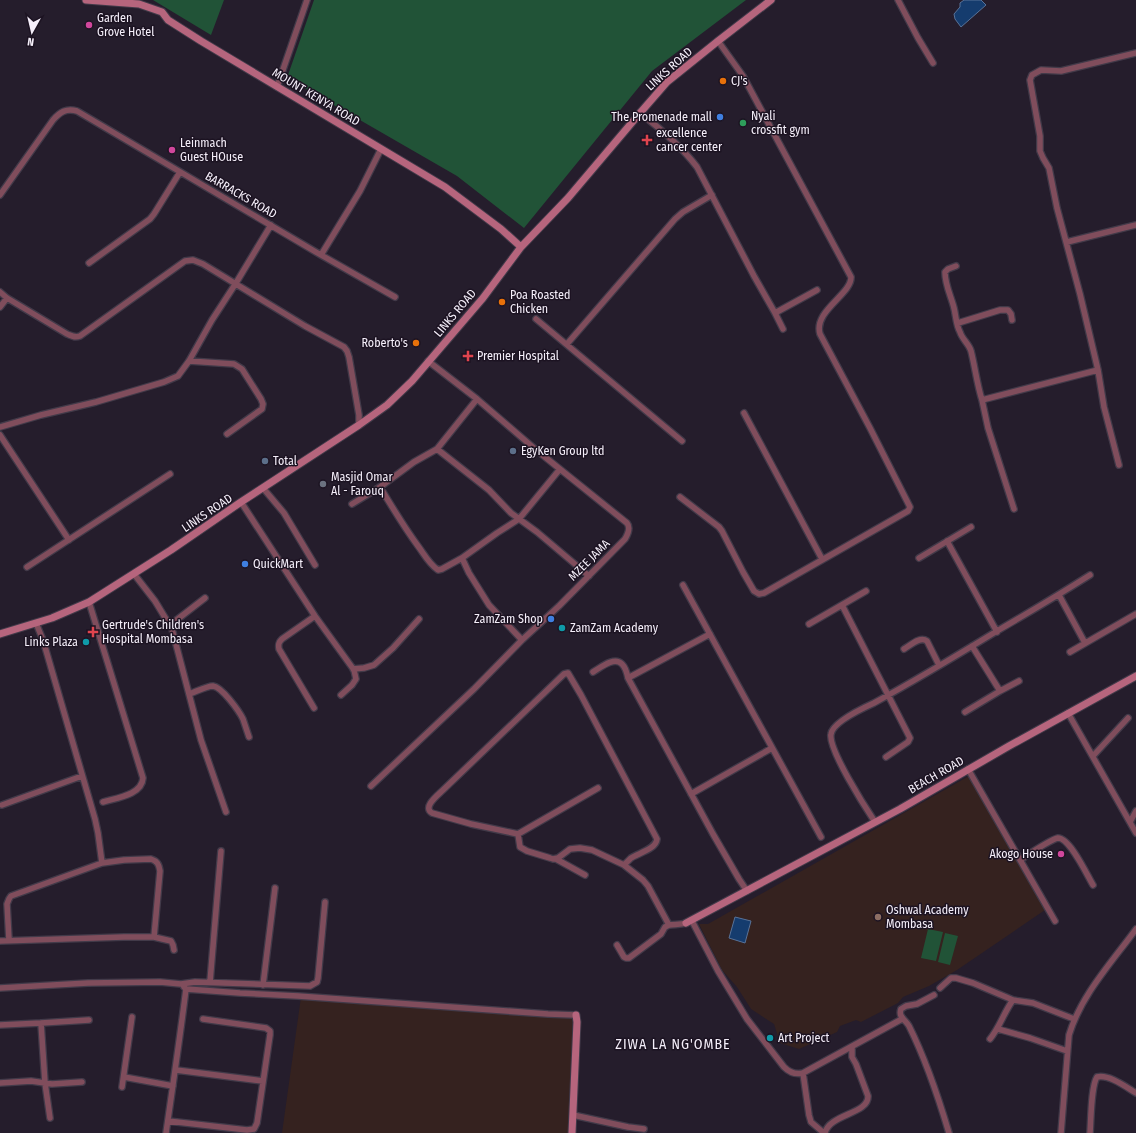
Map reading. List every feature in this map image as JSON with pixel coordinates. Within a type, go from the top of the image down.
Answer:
[{"type":"main road","name":"MOUNT KENYA ROAD","points":[[86,0],[139,4],[162,12],[168,20],[445,187],[501,229],[521,247]]},
{"type":"main road","name":"LINKS ROAD","points":[[0,634],[52,618],[89,602],[171,550],[387,405],[483,298],[521,247],[568,198],[667,82],[771,0]]},
{"type":"main road","name":"BEACH ROAD","points":[[689,922],[929,793],[968,769],[1136,676]]},
{"type":"main road","points":[[572,1133],[576,1015]]},
{"type":"street","points":[[277,87],[307,0]]},
{"type":"street","points":[[898,0],[933,63]]},
{"type":"street","points":[[680,497],[713,522],[722,531],[754,591],[759,594],[764,593],[910,509],[910,506],[818,329],[824,315],[848,286],[851,281],[851,276],[743,76],[718,41]]},
{"type":"street","points":[[1119,465],[1104,407],[1098,370],[1067,242],[1057,208],[1048,168],[1040,151],[1040,136],[1030,80],[1032,75],[1041,70],[1061,70],[1136,53]]},
{"type":"street","name":"BARRACKS ROAD","points":[[0,195],[58,114],[64,110],[77,111],[395,297]]},
{"type":"street","points":[[640,113],[658,126],[697,167],[783,329]]},
{"type":"street","points":[[321,255],[360,191],[381,149]]},
{"type":"street","points":[[89,263],[150,219],[180,172]]},
{"type":"street","points":[[567,344],[675,219],[683,212],[712,194]]},
{"type":"street","points":[[0,427],[96,402],[164,382],[178,376],[190,361],[212,320],[271,225]]},
{"type":"street","points":[[1067,242],[1136,225]]},
{"type":"street","points":[[0,292],[7,298],[67,334],[77,337],[185,261],[193,260],[203,264],[305,326],[341,345],[350,356],[359,415],[359,425]]},
{"type":"street","points":[[956,266],[945,272],[947,289],[954,307],[959,331],[963,340],[970,349],[988,428],[1014,509]]},
{"type":"street","points":[[775,313],[817,290]]},
{"type":"street","points":[[0,307],[7,298]]},
{"type":"street","points":[[958,323],[1000,310],[1008,310],[1011,314],[1012,320]]},
{"type":"street","points":[[536,319],[682,441]]},
{"type":"street","points":[[190,361],[234,364],[238,366],[242,369],[261,399],[263,406],[262,409],[226,434]]},
{"type":"street","name":"MZEE JAMA","points":[[371,786],[474,689],[522,640],[589,576],[625,539],[629,532],[629,525],[535,449],[477,399],[428,361]]},
{"type":"street","points":[[982,400],[1098,370]]},
{"type":"street","points":[[352,504],[380,487],[414,462],[437,449],[477,399]]},
{"type":"street","points":[[744,413],[822,559]]},
{"type":"street","points":[[0,434],[69,540]]},
{"type":"street","points":[[437,449],[489,490],[511,513],[537,532],[589,576]]},
{"type":"street","points":[[380,487],[401,522],[434,567],[438,570],[462,558],[519,519],[560,469]]},
{"type":"street","points":[[28,567],[170,474]]},
{"type":"street","points":[[263,488],[284,513],[315,565]]},
{"type":"street","points":[[241,502],[315,616],[353,670],[356,679],[341,695]]},
{"type":"street","points":[[919,558],[971,527]]},
{"type":"street","points":[[947,540],[997,632]]},
{"type":"street","points":[[462,558],[469,573],[489,605],[522,640]]},
{"type":"street","points":[[134,574],[155,600],[174,634],[200,740],[226,812]]},
{"type":"street","points":[[875,822],[853,786],[832,745],[831,734],[836,724],[997,632],[1090,575]]},
{"type":"street","points":[[683,585],[821,837]]},
{"type":"street","points":[[809,624],[866,592]]},
{"type":"street","points":[[1059,595],[1085,643]]},
{"type":"street","points":[[170,625],[205,598]]},
{"type":"street","points":[[89,602],[143,778],[143,782],[134,792],[104,802]]},
{"type":"street","points":[[842,605],[910,738],[905,745],[886,757]]},
{"type":"street","points":[[1070,652],[1136,614]]},
{"type":"street","points":[[314,708],[278,645],[279,641],[315,616]]},
{"type":"street","points":[[353,670],[374,665],[393,648],[419,619]]},
{"type":"street","points":[[36,623],[43,640],[97,826],[102,863]]},
{"type":"street","points":[[628,678],[710,634]]},
{"type":"street","points":[[904,649],[921,639],[925,639],[939,665]]},
{"type":"street","points":[[972,646],[1000,691]]},
{"type":"street","points":[[593,672],[613,661],[622,664],[628,678],[691,794],[739,880],[747,891]]},
{"type":"street","points":[[598,788],[518,834],[471,824],[432,813],[429,811],[428,807],[443,790],[544,692],[564,674],[568,674],[581,695],[657,839],[653,846],[631,858],[624,865]]},
{"type":"street","points":[[965,712],[1000,691],[1019,682]]},
{"type":"street","points":[[189,694],[212,686],[218,688],[239,713],[249,737]]},
{"type":"street","points":[[1068,713],[1136,833]]},
{"type":"street","points":[[1093,756],[1128,718]]},
{"type":"street","points":[[691,794],[772,748]]},
{"type":"street","points":[[968,769],[1055,921]]},
{"type":"street","points":[[2,805],[82,776]]},
{"type":"street","points":[[1130,822],[1136,811]]},
{"type":"street","points":[[518,834],[519,845],[523,850],[556,859],[585,875]]},
{"type":"street","points":[[1020,860],[1055,839],[1062,839],[1070,846],[1093,885]]},
{"type":"street","points":[[556,859],[570,849],[580,848],[592,850],[624,865],[648,886],[669,925]]},
{"type":"street","points":[[210,982],[221,851]]},
{"type":"street","points":[[9,940],[7,904],[11,896],[102,863],[124,860],[151,859],[158,863],[160,871],[154,937]]},
{"type":"street","points":[[263,985],[275,888]]},
{"type":"street","points":[[0,988],[88,983],[160,982],[181,984],[210,982],[263,985],[312,985],[317,982],[320,967],[325,902]]},
{"type":"street","points":[[617,945],[624,957],[629,958],[661,934],[665,927],[674,924],[681,925],[689,922],[748,1019],[784,1067],[790,1072],[797,1074],[803,1073],[902,1019]]},
{"type":"street","points":[[1061,1133],[1067,1051],[1069,1035],[1074,1019],[1081,1005],[1099,978],[1136,929]]},
{"type":"street","points":[[0,941],[154,937],[171,941],[174,950]]},
{"type":"street","points":[[940,988],[951,978],[956,978],[973,983],[1013,1000],[1033,1003],[1074,1019]]},
{"type":"street","points":[[181,984],[186,989],[233,993],[576,1015]]},
{"type":"street","points":[[166,1133],[176,1070],[186,989]]},
{"type":"street","points":[[934,995],[917,1004],[903,1007],[900,1011],[902,1019],[909,1026],[923,1058],[940,1103],[949,1133]]},
{"type":"street","points":[[990,1039],[998,1029],[1004,1013],[1013,1000]]},
{"type":"street","points":[[122,1087],[132,1017]]},
{"type":"street","points":[[168,1121],[247,1130],[252,1130],[256,1127],[270,1032],[268,1029],[202,1019]]},
{"type":"street","points":[[0,1024],[89,1020]]},
{"type":"street","points":[[41,1023],[45,1083],[50,1118]]},
{"type":"street","points":[[998,1029],[1067,1051]]},
{"type":"street","points":[[803,1073],[811,1122],[824,1133],[826,1128],[831,1123],[862,1107],[868,1100],[868,1096],[852,1057],[852,1047]]},
{"type":"street","points":[[176,1070],[263,1081]]},
{"type":"street","points":[[1090,1133],[1093,1095],[1097,1077],[1103,1076],[1136,1093]]},
{"type":"street","points":[[124,1077],[173,1086]]},
{"type":"street","points":[[0,1083],[31,1081],[52,1084],[82,1082]]},
{"type":"street","points":[[573,1115],[644,1129]]},
{"type":"shaded area","name":"Oshwal Academy Mombasa","points":[[969,776],[1045,910],[957,970],[929,986],[903,997],[898,1003],[861,1022],[856,1020],[840,1026],[837,1032],[799,1049],[780,1043],[774,1024],[751,1009],[737,987],[722,970],[699,924],[708,924]]},
{"type":"shaded area","points":[[301,997],[573,1016],[568,1133],[282,1133]]},
{"type":"green space","points":[[153,0],[224,0],[211,35]]},
{"type":"green space","points":[[314,0],[746,0],[652,71],[524,228],[457,176],[287,78]]},
{"type":"green space","points":[[928,929],[943,932],[936,961],[921,958]]},
{"type":"green space","points":[[945,933],[958,936],[950,965],[938,962]]},
{"type":"water","points":[[964,0],[981,0],[986,5],[961,27],[955,19],[954,14],[960,7],[960,3]]},
{"type":"water","points":[[735,917],[751,921],[745,943],[729,938]]},
{"type":"place","name":"Garden Grove Hotel","points":[[89,25]]},
{"type":"place","name":"CJ's","points":[[723,81]]},
{"type":"place","name":"The Promenade mall","points":[[720,117]]},
{"type":"place","name":"Nyali crossfit gym","points":[[743,123]]},
{"type":"place","name":"excellence cancer center","points":[[647,140]]},
{"type":"place","name":"Leinmach Guest HOuse","points":[[172,150]]},
{"type":"place","name":"Poa Roasted Chicken","points":[[502,302]]},
{"type":"place","name":"Roberto's","points":[[416,343]]},
{"type":"place","name":"Premier Hospital","points":[[468,356]]},
{"type":"place","name":"EgyKen Group ltd","points":[[513,451]]},
{"type":"place","name":"Total","points":[[265,461]]},
{"type":"place","name":"Masjid Omar Al - Farouq","points":[[323,484]]},
{"type":"place","name":"QuickMart","points":[[245,564]]},
{"type":"place","name":"ZamZam Shop","points":[[551,619]]},
{"type":"place","name":"ZamZam Academy","points":[[562,628]]},
{"type":"place","name":"Gertrude's Children's Hospital Mombasa","points":[[93,632]]},
{"type":"place","name":"Links Plaza","points":[[86,642]]},
{"type":"place","name":"Akogo House","points":[[1061,854]]},
{"type":"place","name":"Oshwal Academy Mombasa","points":[[878,917]]},
{"type":"place","name":"Art Project","points":[[770,1038]]},
{"type":"district","name":"ZIWA LA NG'OMBE","points":[[673,1044]]}]
